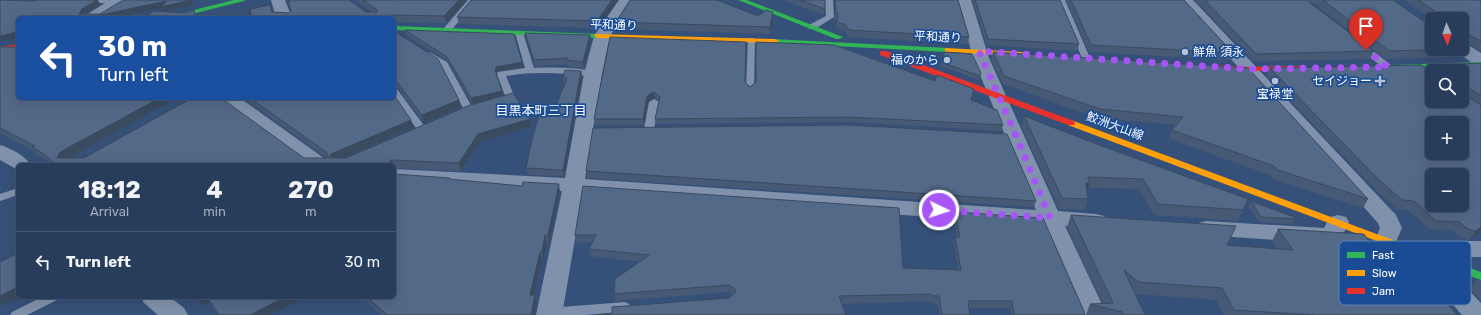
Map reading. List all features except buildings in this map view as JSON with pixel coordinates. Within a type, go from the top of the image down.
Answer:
[{"type":"street","points":[[175,16],[242,0]]},
{"type":"street","points":[[278,0],[283,16]]},
{"type":"street","points":[[549,314],[574,185],[587,130],[593,74],[602,36],[626,0]]},
{"type":"street","name":"鮫洲大山線","points":[[741,0],[1386,241]]},
{"type":"street","points":[[964,0],[979,51],[998,96],[1012,135],[1094,315]]},
{"type":"street","points":[[94,16],[119,1]]},
{"type":"street","points":[[1183,2],[1249,69],[1388,220],[1391,228],[1386,241]]},
{"type":"street","name":"平和通り","points":[[396,28],[861,44],[1032,54]]},
{"type":"street","points":[[0,49],[16,46]]},
{"type":"street","points":[[1469,53],[1481,61]]},
{"type":"street","points":[[1373,67],[1481,64]]},
{"type":"street","points":[[1210,66],[1249,69],[1311,68]]},
{"type":"street","points":[[231,100],[318,163]]},
{"type":"street","points":[[0,151],[18,163]]},
{"type":"street","points":[[396,175],[574,185],[1118,222]]},
{"type":"street","points":[[1186,227],[1332,236],[1338,222]]},
{"type":"street","points":[[1471,250],[1481,250]]},
{"type":"street","name":"鮫洲大山線","points":[[1471,272],[1481,276]]},
{"type":"street","points":[[155,299],[174,315]]},
{"type":"street","points":[[1468,305],[1477,315]]},
{"type":"lane","points":[[95,0],[119,1]]},
{"type":"lane","points":[[447,30],[472,0]]},
{"type":"lane","points":[[812,27],[830,17],[829,0]]},
{"type":"lane","points":[[1061,0],[1086,58]]},
{"type":"lane","points":[[396,32],[406,40]]},
{"type":"lane","points":[[519,33],[530,69]]},
{"type":"lane","points":[[1352,39],[1388,67]]},
{"type":"lane","points":[[750,88],[751,40]]},
{"type":"lane","points":[[419,48],[444,64],[472,108],[449,117]]},
{"type":"lane","points":[[1416,66],[1425,73]]},
{"type":"lane","points":[[489,103],[510,98],[501,74],[530,69],[562,69],[593,74]]},
{"type":"lane","points":[[396,93],[425,127],[408,135]]},
{"type":"lane","points":[[649,129],[654,102]]},
{"type":"lane","points":[[0,198],[16,192]]},
{"type":"lane","points":[[16,315],[49,299]]},
{"type":"lane","points":[[549,314],[635,306]]},
{"type":"traffic: fast","points":[[175,16],[242,0]]},
{"type":"traffic: fast","points":[[741,0],[839,37]]},
{"type":"traffic: fast","points":[[396,28],[598,36]]},
{"type":"traffic: fast","points":[[775,41],[948,50]]},
{"type":"traffic: fast","points":[[1392,67],[1481,64]]},
{"type":"traffic: fast","points":[[1471,272],[1481,276]]},
{"type":"traffic: slow","points":[[598,36],[775,41]]},
{"type":"traffic: slow","points":[[948,50],[1022,54]]},
{"type":"traffic: slow","points":[[1071,123],[1386,241]]},
{"type":"traffic: jam","points":[[0,49],[16,46]]},
{"type":"traffic: jam","points":[[883,53],[1071,123]]},
{"type":"traffic: jam","points":[[1218,67],[1249,69],[1300,68]]},
{"type":"place","name":"鮮魚 須永","points":[[1185,52]]},
{"type":"place","name":"福のから","points":[[947,60]]},
{"type":"place","name":"宝禄堂","points":[[1275,81]]},
{"type":"place","name":"セイジョー","points":[[1380,81]]},
{"type":"district","name":"目黒本町三丁目","points":[[541,110]]},
{"type":"route","points":[[939,210],[1050,218],[979,51],[1249,69],[1388,67],[1366,50]]}]
